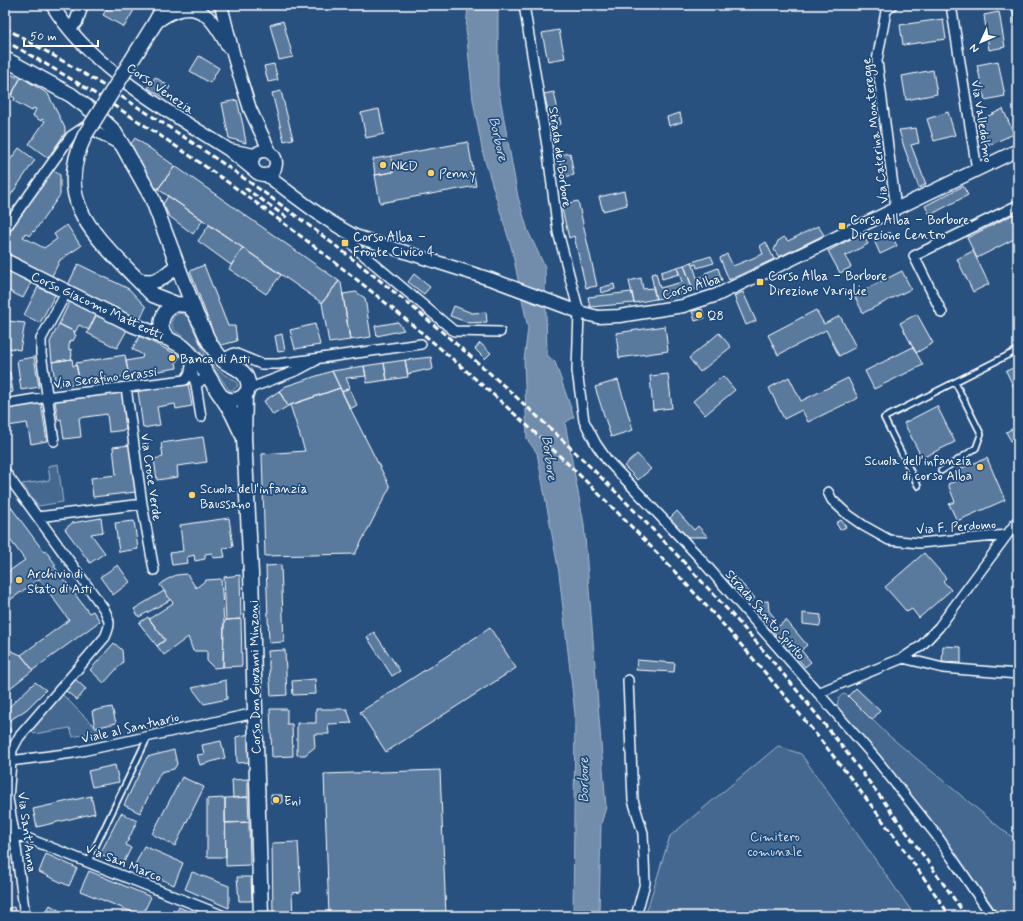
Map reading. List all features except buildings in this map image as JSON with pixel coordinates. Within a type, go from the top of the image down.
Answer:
[{"type":"main road","points":[[165,5],[85,135],[78,150],[73,175],[77,204],[84,218],[105,247],[153,295],[159,306],[164,334],[169,339]]},
{"type":"main road","points":[[5,59],[71,96],[96,114],[113,130],[152,198],[196,314],[208,341],[215,352],[222,359],[244,374],[247,379],[248,384],[246,392],[241,398],[231,401],[226,400],[221,396]]},
{"type":"main road","name":"Corso Giacomo Matteotti","points":[[5,261],[132,325],[169,339],[182,347],[191,363]]},
{"type":"main road","points":[[136,278],[148,282],[160,279],[178,266]]},
{"type":"main road","points":[[153,295],[176,304],[188,305],[196,314]]},
{"type":"main road","points":[[162,320],[166,311],[176,304]]},
{"type":"main road","name":"Corso Don Giovanni Minzoni","points":[[191,363],[202,367],[210,378],[232,413],[244,438]]},
{"type":"main road","name":"Corso Don Giovanni Minzoni","points":[[246,392],[244,438],[251,574],[261,916]]},
{"type":"street","name":"Corso Venezia","points":[[52,5],[69,29],[97,58],[137,90],[229,150],[260,173]]},
{"type":"street","points":[[69,29],[79,18],[82,5]]},
{"type":"street","points":[[154,23],[156,5]]},
{"type":"street","points":[[221,5],[235,61],[252,116],[255,136],[255,154],[252,164],[260,173],[272,172],[276,165],[275,158],[270,152],[252,116]]},
{"type":"street","name":"Strada del Borbore","points":[[524,5],[547,146],[558,232],[579,312]]},
{"type":"street","name":"Via Caterina Monteregge","points":[[892,5],[886,11],[877,61],[896,209]]},
{"type":"street","name":"Via Valledolmo","points":[[952,5],[977,170]]},
{"type":"street","points":[[154,23],[174,12],[184,9],[202,13],[211,19],[217,26],[235,61]]},
{"type":"street","points":[[5,229],[71,136],[86,126],[124,148]]},
{"type":"street","name":"Corso Venezia","points":[[229,150],[255,154]]},
{"type":"street","points":[[255,154],[263,150],[270,152]]},
{"type":"street","name":"Corso Alba","points":[[260,173],[337,227],[355,236],[493,280],[579,312],[598,316],[619,316],[666,309],[717,295],[1018,150]]},
{"type":"street","name":"Corso Alba","points":[[276,165],[295,197]]},
{"type":"street","points":[[942,313],[914,256],[1018,205]]},
{"type":"street","points":[[355,236],[353,245],[360,252],[454,331],[500,332]]},
{"type":"street","points":[[54,441],[40,339],[66,292]]},
{"type":"street","name":"Strada Santo Spirito","points":[[579,312],[577,372],[584,422],[596,444],[607,460],[697,555],[876,759],[937,836],[992,916]]},
{"type":"street","points":[[222,359],[234,352],[261,364],[270,364],[421,344]]},
{"type":"street","points":[[238,370],[246,358]]},
{"type":"street","points":[[246,392],[322,358]]},
{"type":"street","points":[[191,363],[201,417]]},
{"type":"street","name":"Via Serafino Grassi","points":[[5,404],[47,397],[185,380],[190,373],[191,363]]},
{"type":"street","points":[[196,385],[202,380],[210,378]]},
{"type":"street","name":"Via Croce Verde","points":[[126,387],[142,504],[154,570]]},
{"type":"street","points":[[5,472],[104,609],[109,618],[110,626],[105,637],[8,749]]},
{"type":"street","name":"Via F. Perdomo","points":[[828,492],[832,500],[847,514],[864,526],[889,540],[919,543],[1007,536]]},
{"type":"street","points":[[38,517],[142,504]]},
{"type":"street","points":[[818,693],[903,658],[921,646],[939,627],[1018,520]]},
{"type":"street","points":[[903,658],[943,668],[1018,674]]},
{"type":"street","points":[[628,680],[633,800],[643,833],[645,883],[636,916]]},
{"type":"street","name":"Viale al Santuario","points":[[10,761],[73,753],[254,713]]},
{"type":"street","name":"Via Sant'Anna","points":[[8,749],[10,761],[8,799],[25,916]]},
{"type":"street","name":"Via San Marco","points":[[14,833],[224,916]]},
{"type":"lane","points":[[918,486],[884,418],[1018,350]]},
{"type":"lane","points":[[941,471],[976,448],[981,434],[955,382]]},
{"type":"lane","points":[[88,862],[149,736]]},
{"type":"green space","points":[[181,313],[189,319],[207,359],[196,347],[173,329],[172,319]]},
{"type":"green space","points":[[211,364],[225,375],[235,380],[238,385],[236,388],[229,390]]},
{"type":"green space","points":[[58,464],[63,502],[38,506],[22,484],[50,480],[48,466]]},
{"type":"green space","points":[[62,694],[99,731],[73,737],[70,728],[34,734],[32,730]]},
{"type":"green space","points":[[844,694],[848,696],[888,735],[1018,841],[1018,916],[1000,916],[932,823],[838,710],[838,700]]},
{"type":"green space","name":"Cimitero comunale","points":[[778,746],[801,754],[915,916],[645,916],[670,836]]},
{"type":"water","name":"Borbore","points":[[468,5],[498,5],[498,86],[518,197],[528,231],[545,267],[547,355],[555,362],[574,417],[565,423],[584,524],[606,807],[601,824],[599,916],[573,916],[575,714],[559,573],[537,453],[527,439],[524,360],[528,328],[512,250],[483,154],[473,100],[466,29]]},
{"type":"railway","points":[[5,28],[106,87],[205,151],[301,220],[394,292],[484,368],[571,448],[654,531],[734,617],[796,689],[883,800],[966,916]]},
{"type":"railway","points":[[5,41],[86,88],[164,138],[240,191],[315,247],[406,319],[494,395],[578,474],[660,556],[737,641],[812,729],[883,821],[950,916]]},
{"type":"railway","points":[[245,188],[289,219]]},
{"type":"place","name":"NKD","points":[[383,165]]},
{"type":"place","name":"Penny","points":[[431,173]]},
{"type":"place","name":"Corso Alba – Borbore Direzione Centro","points":[[842,226]]},
{"type":"place","name":"Corso Alba – Fronte Civico 4","points":[[345,243]]},
{"type":"place","name":"Corso Alba – Borbore Direzione Variglie","points":[[760,282]]},
{"type":"place","name":"Q8","points":[[699,315]]},
{"type":"place","name":"Banca di Asti","points":[[172,358]]},
{"type":"place","name":"Scuola dell'infanzia di corso Alba","points":[[980,467]]},
{"type":"place","name":"Scuola dell'infanzia Baussano","points":[[192,495]]},
{"type":"place","name":"Archivio di Stato di Asti","points":[[19,580]]},
{"type":"place","name":"Eni","points":[[276,800]]}]
